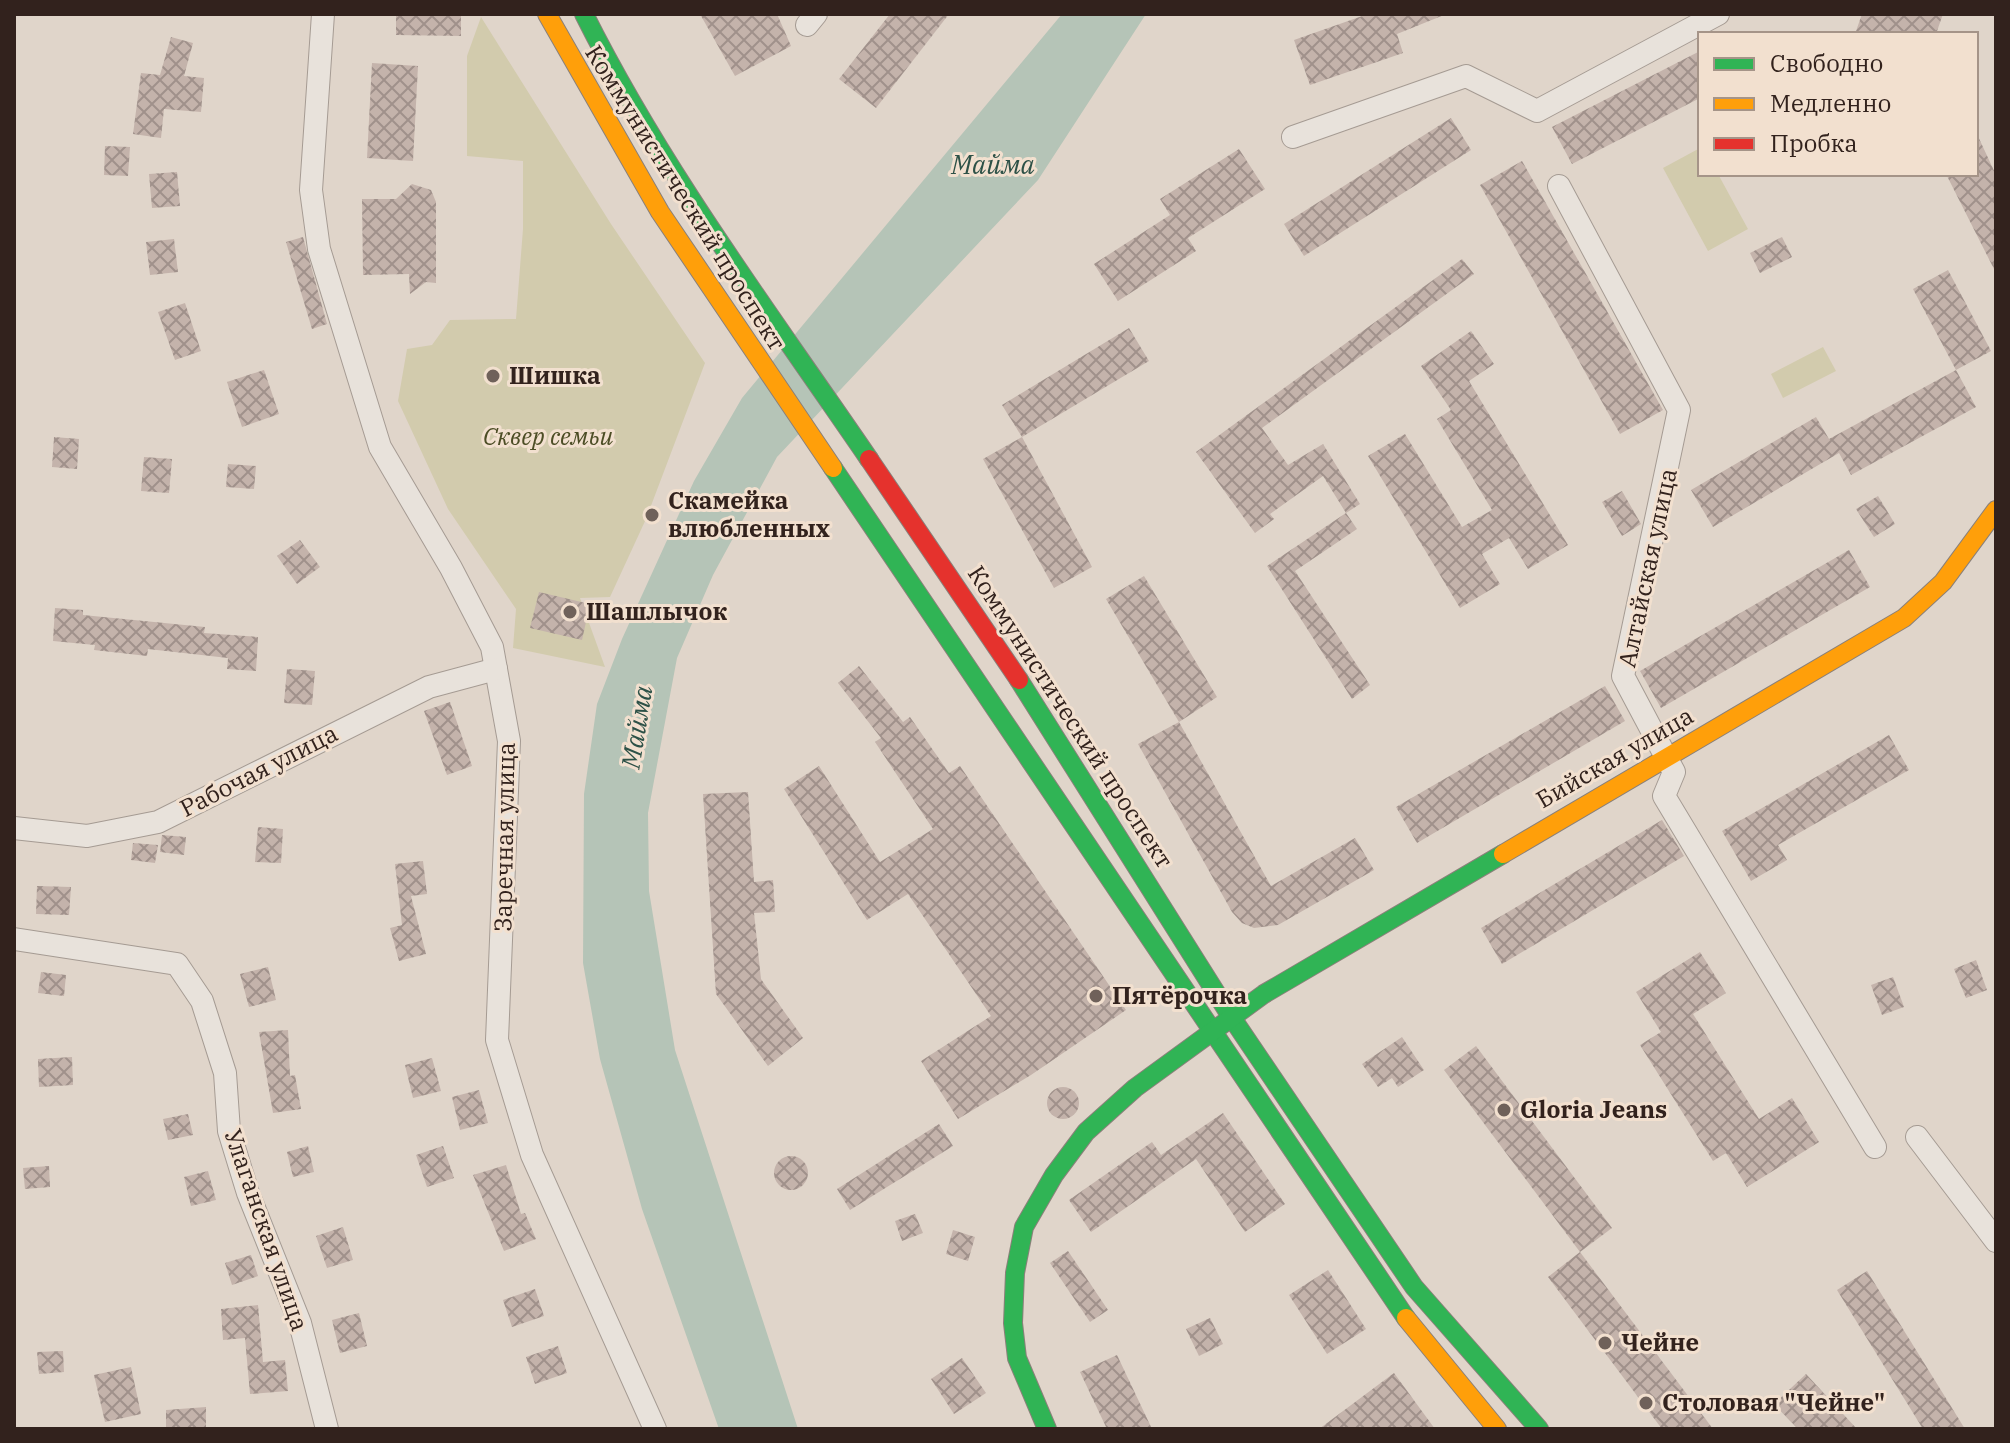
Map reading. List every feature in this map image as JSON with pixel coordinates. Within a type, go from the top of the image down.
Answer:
[{"type":"main road","name":"Коммунистический проспект","points":[[547,14],[589,93],[735,331],[872,525],[1376,1277],[1444,1368],[1497,1429]]},
{"type":"main road","name":"Коммунистический проспект","points":[[584,14],[618,82],[666,162],[899,500],[1073,760],[1235,1022],[1414,1287],[1539,1429]]},
{"type":"main road","name":"Бийская улица","points":[[1216,1036],[1670,764],[1923,604],[1962,560],[1996,510]]},
{"type":"main road","name":"Бийская улица","points":[[1670,764],[1914,632],[1956,595],[1996,539]]},
{"type":"main road","points":[[1047,1429],[1022,1375],[1015,1343],[1013,1299],[1024,1227],[1054,1175],[1086,1132],[1135,1088],[1216,1036]]},
{"type":"main road","points":[[1063,1429],[1037,1376],[1027,1340],[1026,1298],[1038,1226],[1093,1144],[1216,1036]]},
{"type":"street","name":"Заречная улица","points":[[323,14],[311,190],[319,249],[380,447],[451,568],[492,647],[509,741],[497,1040],[532,1155],[655,1429]]},
{"type":"street","points":[[1293,137],[1466,76],[1537,111],[1718,14]]},
{"type":"street","name":"Алтайская улица","points":[[1559,186],[1679,410],[1623,676],[1670,764]]},
{"type":"street","name":"Рабочая улица","points":[[14,828],[87,836],[158,822],[429,687],[496,669]]},
{"type":"street","points":[[1670,764],[1664,796],[1875,1147]]},
{"type":"street","name":"Улаганская улица","points":[[14,939],[177,964],[202,1001],[225,1073],[229,1131],[248,1193],[300,1323],[327,1429]]},
{"type":"street","points":[[1917,1137],[1996,1241]]},
{"type":"green space","name":"Сквер семьи","points":[[481,17],[611,224],[705,363],[646,519],[610,597],[580,598],[605,667],[513,648],[516,609],[448,509],[398,401],[407,349],[432,345],[450,320],[516,319],[523,229],[523,161],[467,156],[467,56]]},
{"type":"green space","points":[[1698,149],[1698,176],[1719,176],[1748,229],[1708,251],[1663,168]]},
{"type":"green space","points":[[1823,347],[1836,371],[1783,398],[1771,374]]},
{"type":"water","name":"Майма","points":[[1062,14],[1146,14],[1038,180],[777,457],[713,575],[677,658],[648,813],[649,891],[675,1050],[798,1429],[719,1429],[642,1209],[600,1059],[583,963],[584,794],[597,704],[622,639],[694,481],[742,398]]},
{"type":"building","points":[[396,14],[461,14],[461,36],[396,35]]},
{"type":"building","points":[[700,14],[777,14],[791,46],[735,76]]},
{"type":"building","points":[[890,14],[949,14],[876,108],[839,79]]},
{"type":"building","points":[[1368,14],[1444,15],[1397,34],[1403,53],[1310,85],[1294,40]]},
{"type":"building","points":[[1862,14],[1943,14],[1937,32],[1856,32]]},
{"type":"building","points":[[171,37],[193,43],[184,76],[204,78],[201,112],[164,109],[161,138],[133,134],[141,73],[160,75]]},
{"type":"building","points":[[1698,52],[1698,99],[1572,164],[1552,127]]},
{"type":"building","points":[[372,63],[418,66],[413,161],[367,158]]},
{"type":"building","points":[[1451,118],[1471,150],[1304,256],[1284,224]]},
{"type":"building","points":[[1978,136],[1996,175],[1996,273],[1947,176],[1978,176]]},
{"type":"building","points":[[105,146],[130,147],[128,176],[104,175]]},
{"type":"building","points":[[1239,149],[1265,189],[1188,238],[1196,251],[1118,301],[1094,264],[1170,215],[1160,199]]},
{"type":"building","points":[[1522,161],[1663,410],[1620,434],[1480,185]]},
{"type":"building","points":[[177,172],[180,206],[152,208],[149,174]]},
{"type":"building","points":[[412,184],[431,190],[436,202],[436,283],[426,282],[410,294],[409,274],[363,275],[362,199],[396,199]]},
{"type":"building","points":[[303,237],[327,324],[312,329],[286,242]]},
{"type":"building","points":[[1782,237],[1792,257],[1760,273],[1750,253]]},
{"type":"building","points":[[174,239],[178,272],[150,275],[146,242]]},
{"type":"building","points":[[1462,259],[1474,274],[1262,428],[1288,465],[1323,444],[1360,504],[1346,513],[1323,476],[1270,514],[1274,519],[1255,533],[1196,452]]},
{"type":"building","points":[[1948,270],[1991,351],[1956,370],[1913,289]]},
{"type":"building","points":[[185,303],[201,351],[175,360],[158,312]]},
{"type":"building","points":[[1129,328],[1149,361],[1022,437],[1002,405]]},
{"type":"building","points":[[1471,331],[1494,364],[1469,381],[1568,545],[1528,569],[1509,538],[1482,554],[1500,584],[1460,608],[1368,456],[1405,434],[1462,527],[1492,510],[1437,419],[1451,410],[1421,366]]},
{"type":"building","points":[[264,370],[279,414],[242,427],[227,382]]},
{"type":"building","points":[[1956,370],[1976,407],[1851,475],[1839,453],[1713,527],[1691,490],[1816,417],[1829,439]]},
{"type":"building","points":[[54,437],[79,439],[77,469],[52,467]]},
{"type":"building","points":[[1022,437],[1092,567],[1054,588],[983,459]]},
{"type":"building","points":[[144,457],[172,459],[169,493],[141,491]]},
{"type":"building","points":[[228,464],[256,466],[254,489],[226,487]]},
{"type":"building","points":[[1622,491],[1641,524],[1622,536],[1602,502]]},
{"type":"building","points":[[1878,496],[1895,524],[1874,537],[1856,509]]},
{"type":"building","points":[[1346,513],[1357,529],[1295,571],[1370,685],[1352,699],[1267,566]]},
{"type":"building","points":[[300,540],[320,567],[297,584],[277,556]]},
{"type":"building","points":[[1849,550],[1870,587],[1661,708],[1640,671]]},
{"type":"building","points":[[1144,576],[1217,697],[1179,722],[1106,599]]},
{"type":"building","points":[[539,592],[590,604],[582,640],[530,628]]},
{"type":"building","points":[[55,608],[83,610],[83,615],[205,627],[204,633],[258,637],[256,671],[227,669],[228,658],[148,649],[147,656],[94,650],[95,645],[53,641]]},
{"type":"building","points":[[859,666],[903,722],[910,717],[949,773],[960,766],[1126,1010],[1031,1075],[958,1119],[921,1061],[991,1016],[908,894],[867,920],[784,789],[819,766],[880,862],[933,829],[875,742],[881,738],[838,683]]},
{"type":"building","points":[[287,669],[315,671],[312,705],[284,703]]},
{"type":"building","points":[[1605,686],[1625,721],[1417,843],[1396,807]]},
{"type":"building","points":[[450,702],[472,766],[447,775],[424,711]]},
{"type":"building","points":[[1179,722],[1271,886],[1355,838],[1374,870],[1278,925],[1254,928],[1242,923],[1232,912],[1138,744]]},
{"type":"building","points":[[1889,735],[1909,770],[1778,845],[1787,860],[1751,881],[1722,831]]},
{"type":"building","points":[[748,792],[754,882],[773,880],[775,912],[754,913],[761,979],[803,1038],[768,1066],[716,994],[703,794]]},
{"type":"building","points":[[1662,820],[1684,856],[1502,964],[1481,928]]},
{"type":"building","points":[[258,827],[283,829],[281,863],[255,862]]},
{"type":"building","points":[[162,835],[186,837],[184,855],[160,852]]},
{"type":"building","points":[[133,843],[158,845],[155,863],[131,860]]},
{"type":"building","points":[[423,861],[427,894],[411,896],[426,954],[399,961],[390,928],[402,925],[395,864]]},
{"type":"building","points":[[37,886],[71,887],[69,915],[36,914]]},
{"type":"building","points":[[1700,952],[1726,993],[1693,1014],[1759,1119],[1792,1098],[1819,1142],[1747,1187],[1726,1153],[1713,1161],[1640,1045],[1661,1032],[1636,992]]},
{"type":"building","points":[[1976,960],[1987,990],[1966,998],[1954,969]]},
{"type":"building","points":[[268,967],[276,1000],[249,1007],[240,974]]},
{"type":"building","points":[[41,972],[66,975],[64,996],[38,993]]},
{"type":"building","points":[[1893,977],[1904,1007],[1882,1015],[1871,985]]},
{"type":"building","points":[[288,1030],[290,1076],[295,1075],[301,1109],[273,1113],[259,1032]]},
{"type":"building","points":[[1402,1037],[1424,1070],[1398,1087],[1392,1078],[1378,1087],[1362,1064]]},
{"type":"building","points":[[1476,1046],[1612,1228],[1580,1252],[1444,1070]]},
{"type":"building","points":[[72,1057],[73,1085],[39,1087],[38,1059]]},
{"type":"building","points":[[432,1058],[441,1091],[413,1098],[405,1065]]},
{"type":"building","points":[[1063,1087],[1074,1092],[1079,1103],[1074,1114],[1063,1119],[1052,1114],[1047,1103],[1052,1092]]},
{"type":"building","points":[[479,1090],[488,1123],[460,1130],[452,1097]]},
{"type":"building","points":[[1223,1113],[1285,1204],[1245,1232],[1196,1159],[1091,1232],[1069,1200],[1152,1142],[1161,1155]]},
{"type":"building","points":[[188,1114],[193,1135],[168,1140],[163,1119]]},
{"type":"building","points":[[939,1124],[953,1146],[850,1210],[837,1189]]},
{"type":"building","points":[[308,1146],[314,1172],[293,1177],[287,1152]]},
{"type":"building","points":[[443,1146],[454,1178],[427,1187],[416,1155]]},
{"type":"building","points":[[791,1156],[803,1161],[808,1173],[803,1185],[791,1190],[779,1185],[774,1173],[779,1161]]},
{"type":"building","points":[[506,1165],[521,1214],[525,1213],[536,1239],[504,1251],[473,1175]]},
{"type":"building","points":[[49,1166],[50,1187],[25,1189],[23,1168]]},
{"type":"building","points":[[208,1171],[216,1200],[191,1206],[184,1177]]},
{"type":"building","points":[[915,1214],[923,1233],[902,1241],[895,1221]]},
{"type":"building","points":[[343,1227],[353,1260],[327,1268],[316,1236]]},
{"type":"building","points":[[953,1230],[975,1237],[968,1261],[946,1254]]},
{"type":"building","points":[[1068,1251],[1108,1310],[1090,1322],[1050,1263]]},
{"type":"building","points":[[1580,1252],[1713,1429],[1662,1429],[1548,1277]]},
{"type":"building","points":[[251,1255],[258,1276],[232,1285],[225,1263]]},
{"type":"building","points":[[1328,1270],[1366,1329],[1327,1354],[1289,1295]]},
{"type":"building","points":[[1867,1271],[1965,1429],[1923,1429],[1837,1290]]},
{"type":"building","points":[[535,1289],[544,1316],[512,1327],[503,1300]]},
{"type":"building","points":[[258,1305],[263,1362],[285,1360],[288,1391],[250,1394],[245,1338],[223,1340],[221,1309]]},
{"type":"building","points":[[359,1313],[367,1346],[340,1353],[332,1320]]},
{"type":"building","points":[[1210,1318],[1223,1344],[1199,1356],[1186,1329]]},
{"type":"building","points":[[558,1346],[567,1373],[535,1384],[526,1357]]},
{"type":"building","points":[[63,1351],[64,1372],[39,1374],[37,1352]]},
{"type":"building","points":[[1117,1355],[1152,1429],[1107,1429],[1080,1372]]},
{"type":"building","points":[[962,1358],[986,1393],[954,1414],[931,1379]]},
{"type":"building","points":[[131,1367],[141,1414],[105,1422],[94,1375]]},
{"type":"building","points":[[1394,1373],[1435,1429],[1319,1429]]},
{"type":"building","points":[[1806,1374],[1857,1429],[1798,1429],[1774,1404]]},
{"type":"building","points":[[206,1407],[206,1429],[166,1428],[166,1410]]},
{"type":"traffic: fast","points":[[584,14],[615,73],[683,186],[869,459]]},
{"type":"traffic: fast","points":[[833,468],[1406,1318]]},
{"type":"traffic: fast","points":[[1019,680],[1230,1015],[1414,1287],[1539,1429]]},
{"type":"traffic: fast","points":[[1047,1429],[1017,1358],[1013,1323],[1015,1273],[1024,1227],[1054,1175],[1086,1132],[1135,1088],[1264,994],[1503,854]]},
{"type":"traffic: slow","points":[[547,14],[660,212],[833,468]]},
{"type":"traffic: slow","points":[[1503,854],[1904,618],[1943,582],[1996,510]]},
{"type":"traffic: slow","points":[[1406,1318],[1497,1429]]},
{"type":"traffic: jam","points":[[869,459],[1019,680]]},
{"type":"place","name":"Шишка","points":[[493,376]]},
{"type":"place","name":"Скамейка влюбленных","points":[[652,515]]},
{"type":"place","name":"Шашлычок","points":[[570,612]]},
{"type":"place","name":"Пятёрочка","points":[[1096,996]]},
{"type":"place","name":"Gloria Jeans","points":[[1504,1110]]},
{"type":"place","name":"Чейне","points":[[1605,1343]]},
{"type":"place","name":"Столовая \"Чейне\"","points":[[1646,1403]]}]
